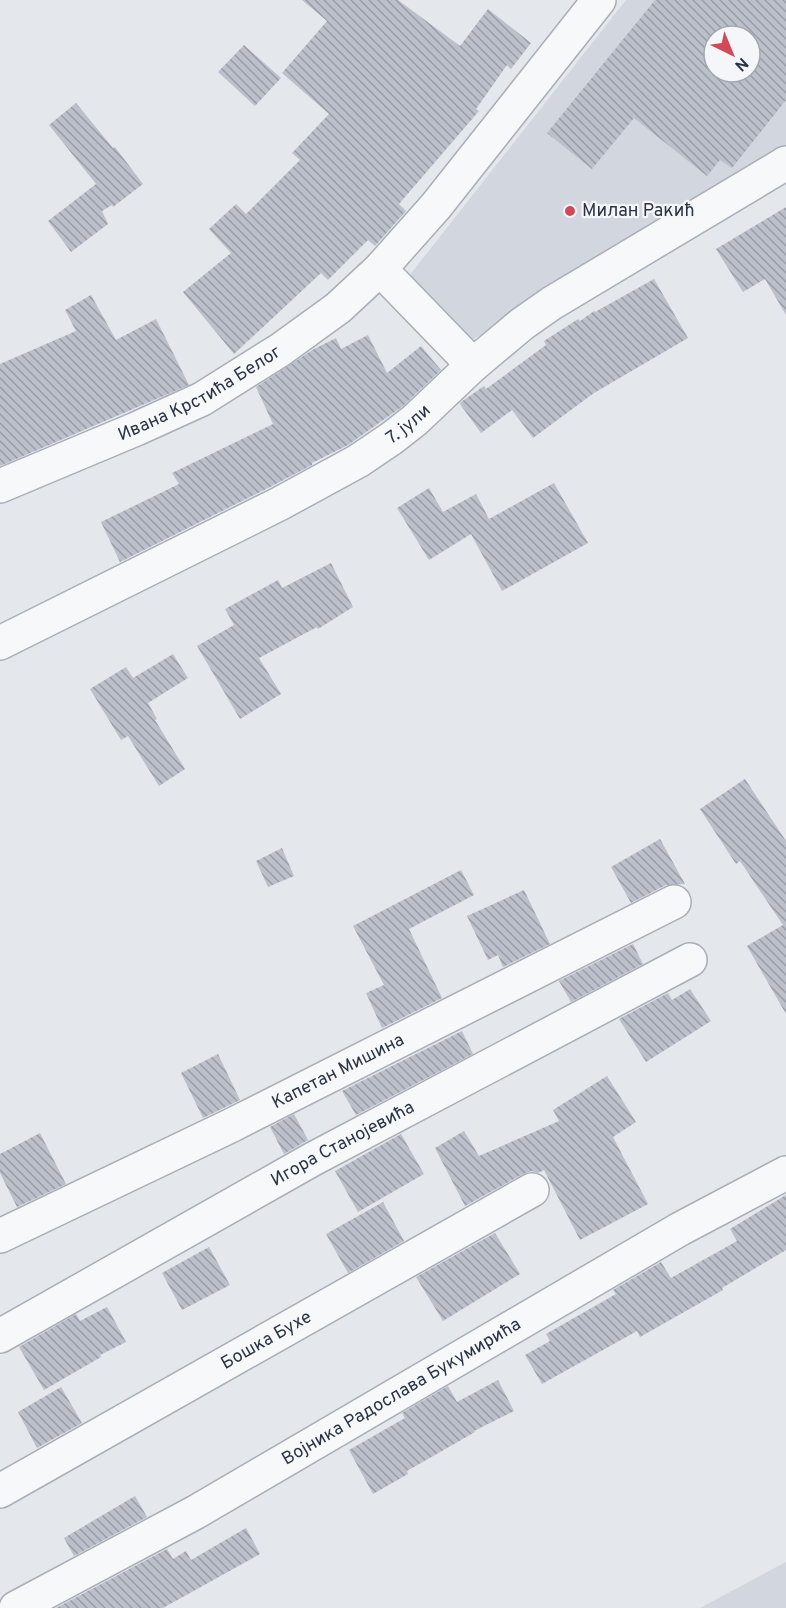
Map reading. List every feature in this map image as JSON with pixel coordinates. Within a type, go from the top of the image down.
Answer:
[{"type":"street","name":"Ивана Крстића Белог","points":[[0,486],[202,399],[280,350],[338,308],[380,269],[436,206],[599,0]]},
{"type":"street","name":"7. јули","points":[[0,643],[279,504],[358,460],[415,420],[473,364],[552,303],[786,163]]},
{"type":"street","points":[[380,269],[473,364]]},
{"type":"street","name":"Капетан Мишина","points":[[0,1236],[230,1126],[674,902]]},
{"type":"street","name":"Игора Станојевића","points":[[0,1335],[313,1160],[690,960]]},
{"type":"street","name":"Војника Радослава Букумирића","points":[[16,1608],[196,1512],[680,1229],[786,1173]]},
{"type":"street","name":"Бошка Бухе","points":[[0,1491],[532,1190]]},
{"type":"shaded area","name":"Милан Ракић","points":[[626,0],[786,0],[786,146],[472,340],[409,276]]},
{"type":"shaded area","points":[[786,1562],[786,1608],[700,1608]]},
{"type":"building","points":[[302,0],[398,0],[460,46],[488,9],[531,43],[511,69],[507,65],[476,109],[479,111],[399,204],[406,211],[375,246],[368,240],[328,280],[321,273],[234,354],[183,292],[231,253],[209,229],[236,204],[246,214],[300,160],[292,153],[329,114],[282,73],[327,21]]},
{"type":"building","points":[[655,0],[786,0],[786,100],[732,168],[720,160],[707,176],[634,118],[592,169],[547,133]]},
{"type":"building","points":[[244,45],[281,78],[255,106],[218,72]]},
{"type":"building","points":[[76,103],[113,148],[115,147],[143,184],[113,207],[112,205],[102,211],[108,224],[71,252],[48,221],[96,184],[49,125]]},
{"type":"building","points":[[786,207],[786,315],[765,279],[743,292],[716,249]]},
{"type":"building","points":[[654,279],[688,338],[594,393],[533,438],[512,410],[481,433],[460,404],[461,402],[484,386],[486,389],[546,345],[544,341],[578,319],[580,321]]},
{"type":"building","points":[[91,295],[116,340],[156,319],[189,385],[0,466],[0,364],[76,331],[65,310]]},
{"type":"building","points":[[368,335],[387,373],[421,346],[441,370],[403,406],[348,445],[120,562],[101,522],[179,484],[172,473],[273,424],[256,387],[314,349],[336,338],[341,349]]},
{"type":"building","points":[[554,483],[588,543],[502,591],[471,534],[429,560],[397,508],[429,488],[443,512],[476,494],[489,519]]},
{"type":"building","points":[[331,563],[353,607],[318,629],[317,627],[259,658],[281,694],[240,719],[197,646],[234,625],[225,609],[278,580],[282,588]]},
{"type":"building","points":[[173,654],[188,678],[148,703],[157,719],[155,720],[185,769],[159,786],[128,736],[121,740],[90,689],[126,667],[133,678]]},
{"type":"building","points":[[745,779],[786,841],[786,1014],[747,946],[783,925],[740,861],[736,864],[700,809]]},
{"type":"building","points":[[660,839],[685,884],[666,885],[631,903],[611,867]]},
{"type":"building","points":[[282,848],[294,876],[268,887],[256,861]]},
{"type":"building","points":[[461,870],[474,895],[409,929],[442,998],[382,1028],[366,993],[384,985],[353,926]]},
{"type":"building","points":[[524,890],[550,944],[503,967],[498,955],[488,960],[467,916]]},
{"type":"building","points":[[633,944],[643,964],[571,1002],[559,981]]},
{"type":"building","points":[[690,989],[711,1021],[646,1062],[619,1019],[668,993],[672,1000]]},
{"type":"building","points":[[462,1031],[473,1054],[356,1115],[342,1091]]},
{"type":"building","points":[[218,1054],[240,1100],[203,1118],[181,1073]]},
{"type":"building","points":[[607,1076],[636,1122],[613,1137],[648,1204],[580,1240],[544,1170],[538,1173],[532,1171],[523,1174],[465,1206],[435,1148],[464,1131],[479,1156],[559,1121],[553,1110]]},
{"type":"building","points":[[294,1114],[308,1140],[284,1154],[270,1127]]},
{"type":"building","points":[[40,1133],[66,1184],[17,1207],[0,1173],[0,1154]]},
{"type":"building","points":[[401,1134],[424,1174],[358,1212],[335,1171]]},
{"type":"building","points":[[786,1195],[786,1250],[722,1288],[723,1290],[640,1337],[637,1331],[542,1384],[525,1355],[550,1341],[546,1334],[616,1294],[613,1290],[661,1262],[671,1278],[737,1241],[730,1229]]},
{"type":"building","points":[[383,1202],[404,1241],[348,1273],[326,1234]]},
{"type":"building","points":[[495,1233],[520,1274],[443,1321],[416,1277]]},
{"type":"building","points":[[209,1247],[230,1285],[182,1310],[162,1273]]},
{"type":"building","points":[[107,1307],[126,1342],[100,1355],[101,1357],[44,1390],[19,1347],[76,1314],[80,1321]]},
{"type":"building","points":[[498,1380],[514,1411],[474,1431],[373,1494],[349,1450],[405,1418],[402,1413],[448,1386],[457,1402]]},
{"type":"building","points":[[61,1387],[82,1423],[37,1448],[18,1412]]},
{"type":"building","points":[[135,1496],[147,1517],[74,1556],[64,1538]]},
{"type":"building","points":[[246,1528],[260,1554],[163,1608],[56,1608],[167,1549],[173,1559],[186,1551],[191,1560]]},
{"type":"place","name":"Милан Ракић","points":[[570,211]]}]
